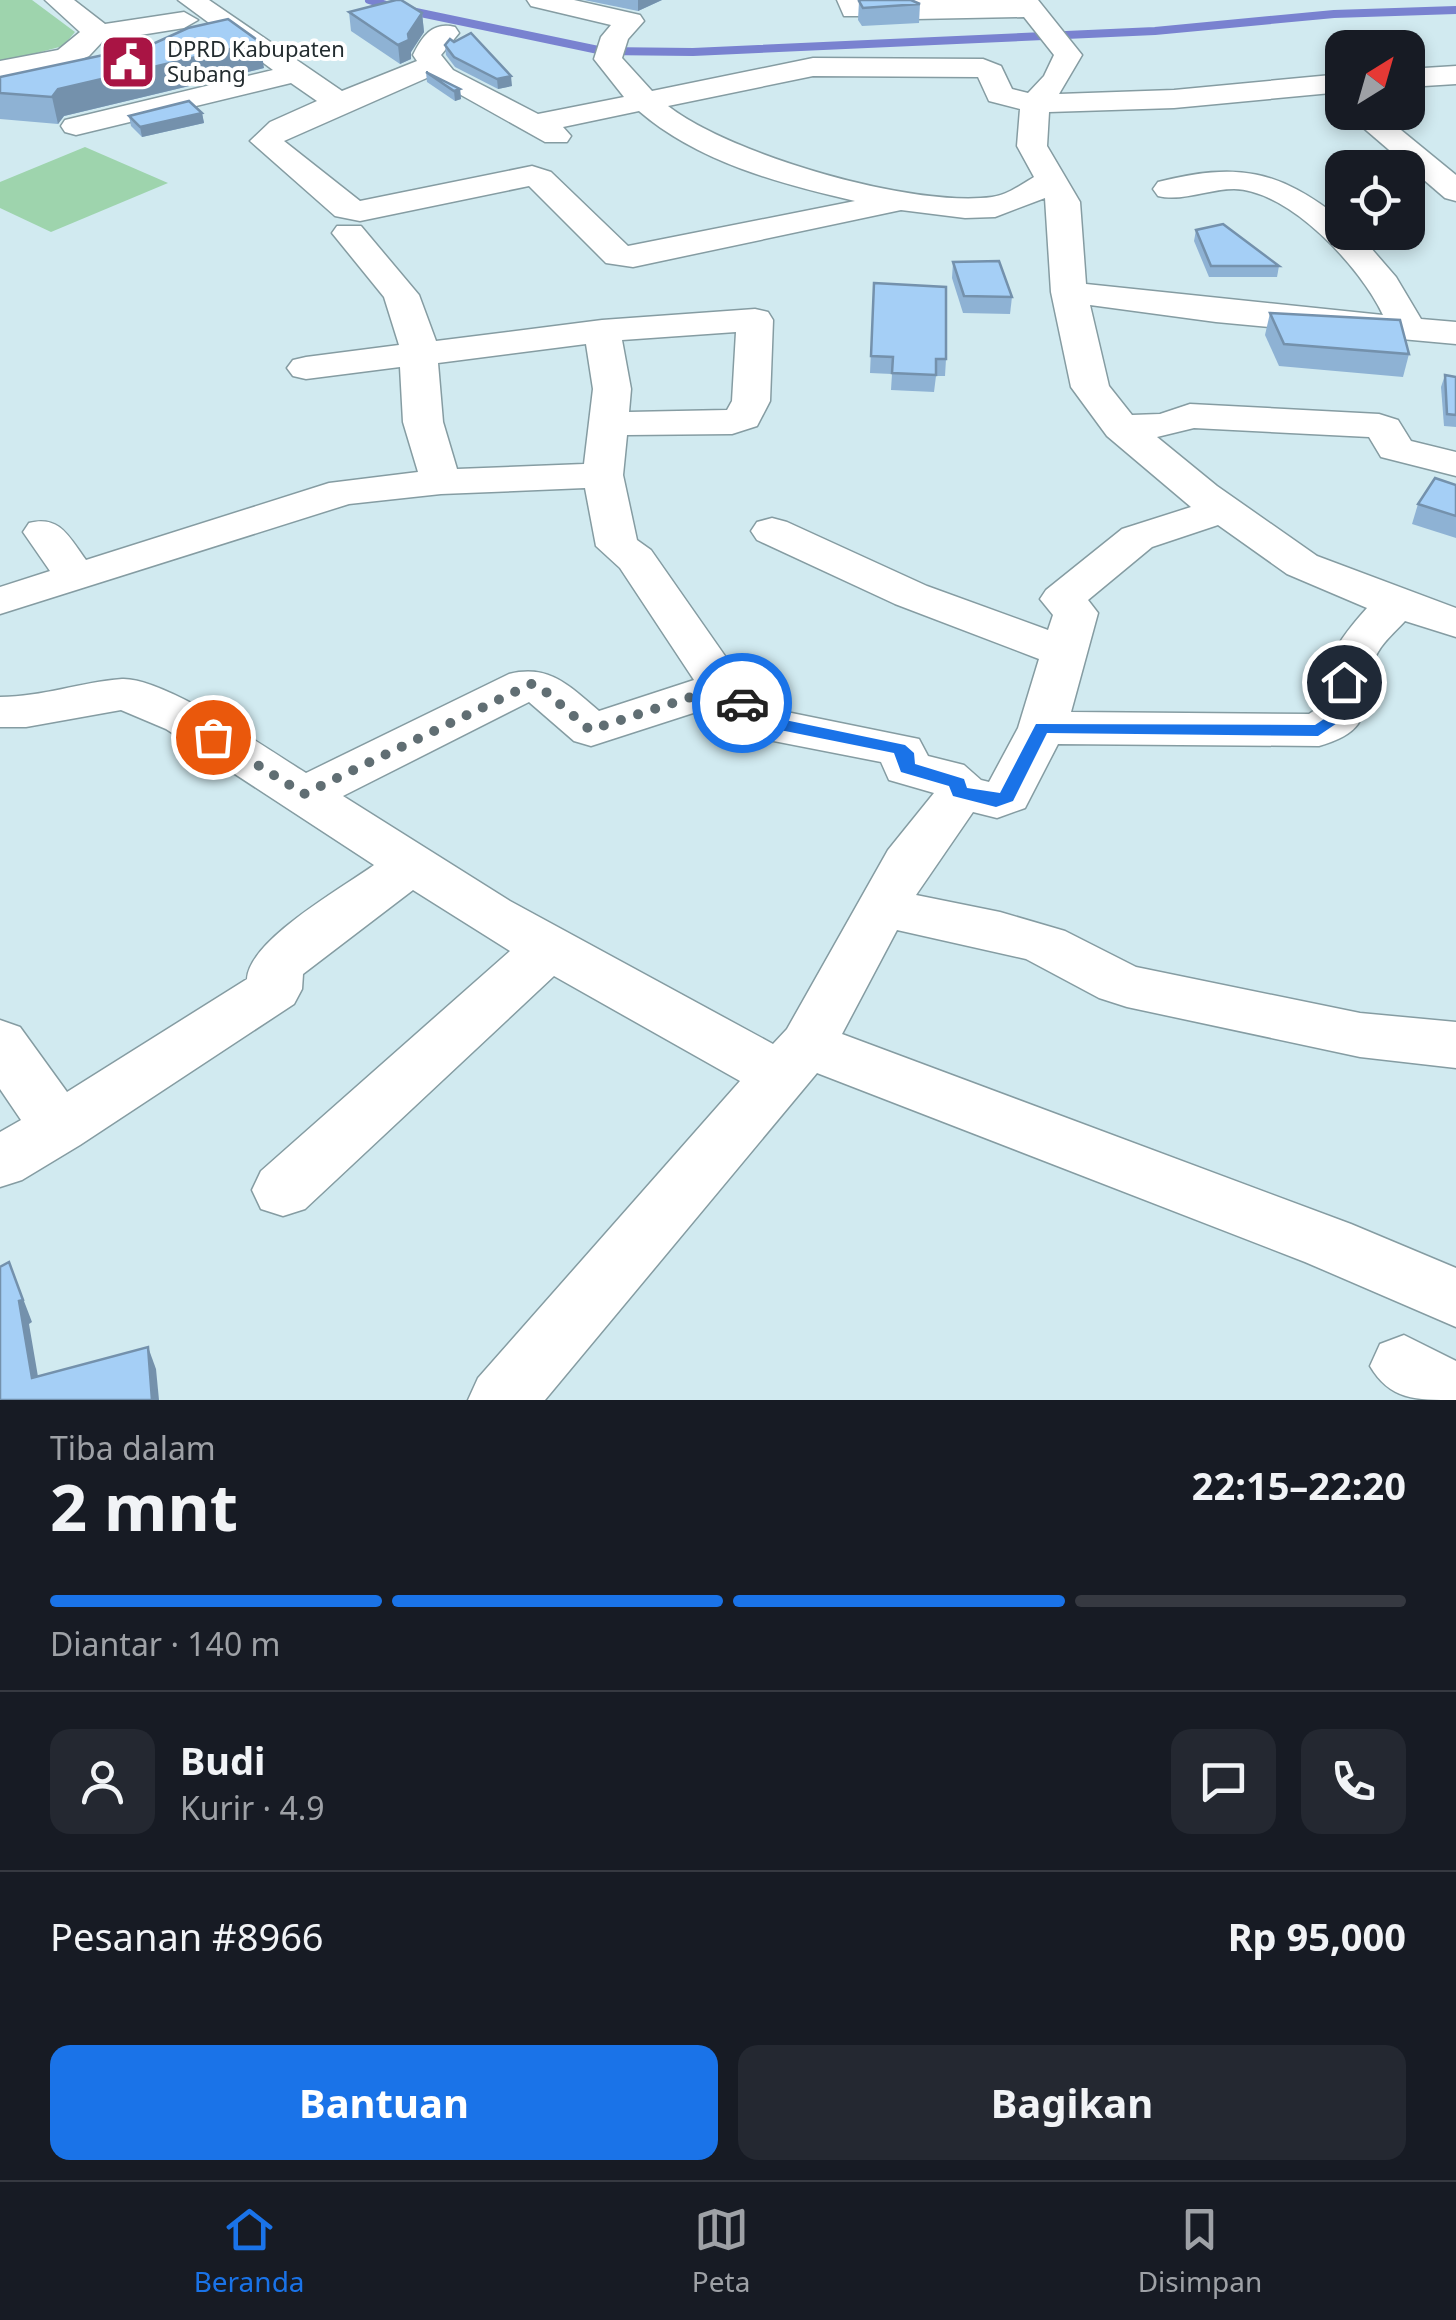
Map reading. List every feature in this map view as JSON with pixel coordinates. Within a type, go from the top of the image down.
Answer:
[{"type":"street","points":[[58,0],[95,30],[94,34]]},
{"type":"street","points":[[158,0],[187,10],[296,73],[339,103]]},
{"type":"street","points":[[540,0],[630,21],[611,48],[635,94],[696,138],[752,160],[897,202],[981,209],[1056,190]]},
{"type":"street","points":[[853,10],[849,2],[888,0]]},
{"type":"street","points":[[901,0],[914,11],[1032,10],[1068,56],[1057,78],[1034,104],[1032,146],[1056,190],[1069,292],[1090,388],[1121,428],[1224,510],[1302,565],[1396,604],[1456,623]]},
{"type":"street","points":[[62,60],[94,34],[187,10]]},
{"type":"street","points":[[177,48],[193,34],[187,10]]},
{"type":"street","points":[[445,33],[435,39],[427,55],[434,66],[484,100],[545,130],[646,102],[812,67],[981,68],[991,72],[999,95],[1034,104],[1325,90]]},
{"type":"street","points":[[0,70],[62,60],[96,67]]},
{"type":"street","points":[[434,66],[281,128],[266,141],[347,209],[360,211],[532,176],[540,178],[618,256],[685,249],[897,202]]},
{"type":"street","points":[[76,126],[296,73]]},
{"type":"street","points":[[1425,77],[1456,75]]},
{"type":"street","points":[[1382,130],[1456,192]]},
{"type":"street","points":[[1168,189],[1232,180],[1263,182],[1276,188],[1348,238],[1396,301],[1407,328]]},
{"type":"street","points":[[349,233],[401,295],[417,335],[423,422],[441,482]]},
{"type":"street","points":[[685,249],[714,322]]},
{"type":"street","points":[[1069,292],[1216,311],[1456,333]]},
{"type":"street","points":[[306,368],[602,332],[755,320],[751,400],[744,418],[732,422],[608,424]]},
{"type":"street","points":[[502,1400],[794,1060],[907,862],[946,816],[960,787],[952,780],[907,768],[906,753],[899,749],[785,726],[751,724],[736,692],[722,687],[636,559],[617,546],[603,475],[612,389],[602,332]]},
{"type":"street","points":[[1121,428],[1166,425],[1190,416],[1379,426],[1386,431],[1395,450],[1456,464]]},
{"type":"street","points":[[0,601],[344,492],[441,482],[603,475]]},
{"type":"street","points":[[959,792],[990,800],[1004,799],[1042,728],[1076,611],[1062,600],[1136,538],[1224,510]]},
{"type":"street","points":[[772,531],[911,595],[1064,652]]},
{"type":"street","points":[[44,532],[76,576]]},
{"type":"street","points":[[1042,728],[1318,730],[1341,715],[1344,682],[1356,648],[1396,604]]},
{"type":"street","points":[[304,794],[526,685],[538,685],[590,730],[722,687]]},
{"type":"street","points":[[0,712],[26,712],[125,694],[183,718],[548,948],[794,1060],[1328,1243],[1456,1298]]},
{"type":"street","points":[[0,1162],[274,989],[275,969],[281,960],[412,864]]},
{"type":"street","points":[[882,908],[1030,942],[1065,954],[1102,977],[1127,986],[1360,1035],[1456,1045]]},
{"type":"street","points":[[283,1190],[548,948]]},
{"type":"street","points":[[0,1042],[59,1128]]},
{"type":"green space","points":[[0,0],[32,0],[75,32],[63,46],[0,63]]},
{"type":"green space","points":[[85,147],[168,183],[51,232],[0,208],[0,182]]},
{"type":"building","points":[[396,0],[422,13],[408,34],[409,40],[398,45],[349,12]]},
{"type":"building","points":[[861,0],[911,0],[920,4],[863,8]]},
{"type":"building","points":[[228,19],[260,42],[58,89],[52,97],[0,93],[0,77],[113,53],[108,48],[155,43],[188,28]]},
{"type":"building","points":[[471,33],[511,76],[497,79],[454,57],[445,45],[450,39],[454,42]]},
{"type":"building","points":[[426,72],[460,89],[454,91]]},
{"type":"building","points":[[189,101],[202,113],[140,127],[129,116]]},
{"type":"building","points":[[1223,224],[1279,266],[1211,266],[1196,230]]},
{"type":"building","points":[[999,261],[1012,297],[964,296],[953,262]]},
{"type":"building","points":[[874,283],[946,287],[946,359],[936,359],[936,375],[892,373],[893,357],[871,356]]},
{"type":"building","points":[[1270,313],[1400,320],[1409,354],[1284,344]]},
{"type":"building","points":[[1445,375],[1456,377],[1456,415],[1447,414]]},
{"type":"building","points":[[1435,478],[1456,485],[1456,516],[1418,504]]},
{"type":"building","points":[[9,1262],[23,1300],[19,1301],[32,1378],[148,1347],[152,1400],[0,1400],[0,1267]]},
{"type":"waterway","points":[[369,0],[393,7]]},
{"type":"waterway","points":[[411,11],[603,51],[693,52],[1155,31],[1334,14],[1456,10]]},
{"type":"way so far","points":[[213,737],[304,794],[531,684],[538,685],[586,730],[722,687],[736,692],[742,703]]},
{"type":"place","name":"DPRD Kabupaten Subang","points":[[128,62]]},
{"type":"route","points":[[742,703],[751,724],[785,726],[899,749],[906,753],[907,768],[946,777],[958,783],[959,792],[996,801],[1007,796],[1042,728],[1318,730],[1332,725],[1341,715],[1344,682]]}]
